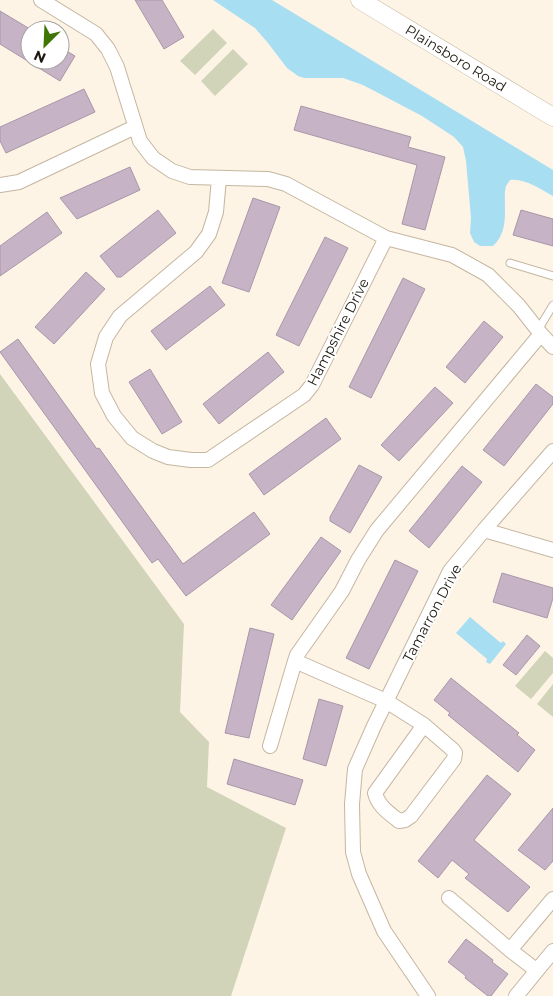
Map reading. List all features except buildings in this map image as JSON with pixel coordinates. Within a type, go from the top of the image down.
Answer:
[{"type":"street","points":[[41,0],[96,34],[108,49],[117,67],[140,141],[153,158],[172,171],[190,177],[268,179],[286,184],[386,238],[452,255],[488,275],[520,306],[553,347]]},
{"type":"street","name":"Plainsboro Road","points":[[360,0],[553,117]]},
{"type":"street","points":[[0,185],[19,182],[135,127]]},
{"type":"street","name":"Hampshire Drive","points":[[219,178],[216,212],[209,234],[196,252],[120,316],[106,337],[98,364],[102,393],[114,416],[132,438],[153,452],[168,457],[208,460],[304,395],[312,385],[386,238]]},
{"type":"street","points":[[270,746],[294,661],[342,591],[358,560],[377,530],[540,332]]},
{"type":"street","name":"Tamarron Drive","points":[[428,996],[384,931],[359,874],[353,852],[352,804],[355,769],[450,571],[553,451]]},
{"type":"street","points":[[484,530],[553,550]]},
{"type":"street","points":[[294,661],[386,701],[424,725],[455,753],[454,759],[411,816],[399,821],[380,805],[375,794],[424,725]]},
{"type":"street","points":[[449,898],[536,970]]},
{"type":"street","points":[[510,950],[553,899]]},
{"type":"street","points":[[516,996],[553,950]]},
{"type":"lane","points":[[510,263],[553,276]]},
{"type":"lane","points":[[540,332],[553,305]]},
{"type":"green space","points":[[213,29],[227,43],[195,75],[180,61]]},
{"type":"green space","points":[[233,49],[248,64],[215,96],[201,81]]},
{"type":"green space","points":[[0,374],[184,624],[180,712],[209,742],[207,787],[286,828],[231,996],[0,996]]},
{"type":"green space","points":[[545,651],[553,658],[553,673],[531,699],[515,686]]},
{"type":"green space","points":[[553,684],[553,717],[537,704]]},
{"type":"water","points":[[213,0],[272,0],[553,170],[553,196],[527,182],[510,180],[505,191],[504,228],[493,246],[480,246],[474,242],[470,233],[471,218],[466,161],[463,147],[454,137],[422,116],[363,85],[343,78],[304,78],[298,76],[287,68],[255,28]]},
{"type":"water","points":[[470,617],[501,643],[503,641],[506,644],[490,664],[486,662],[487,659],[456,633]]}]
